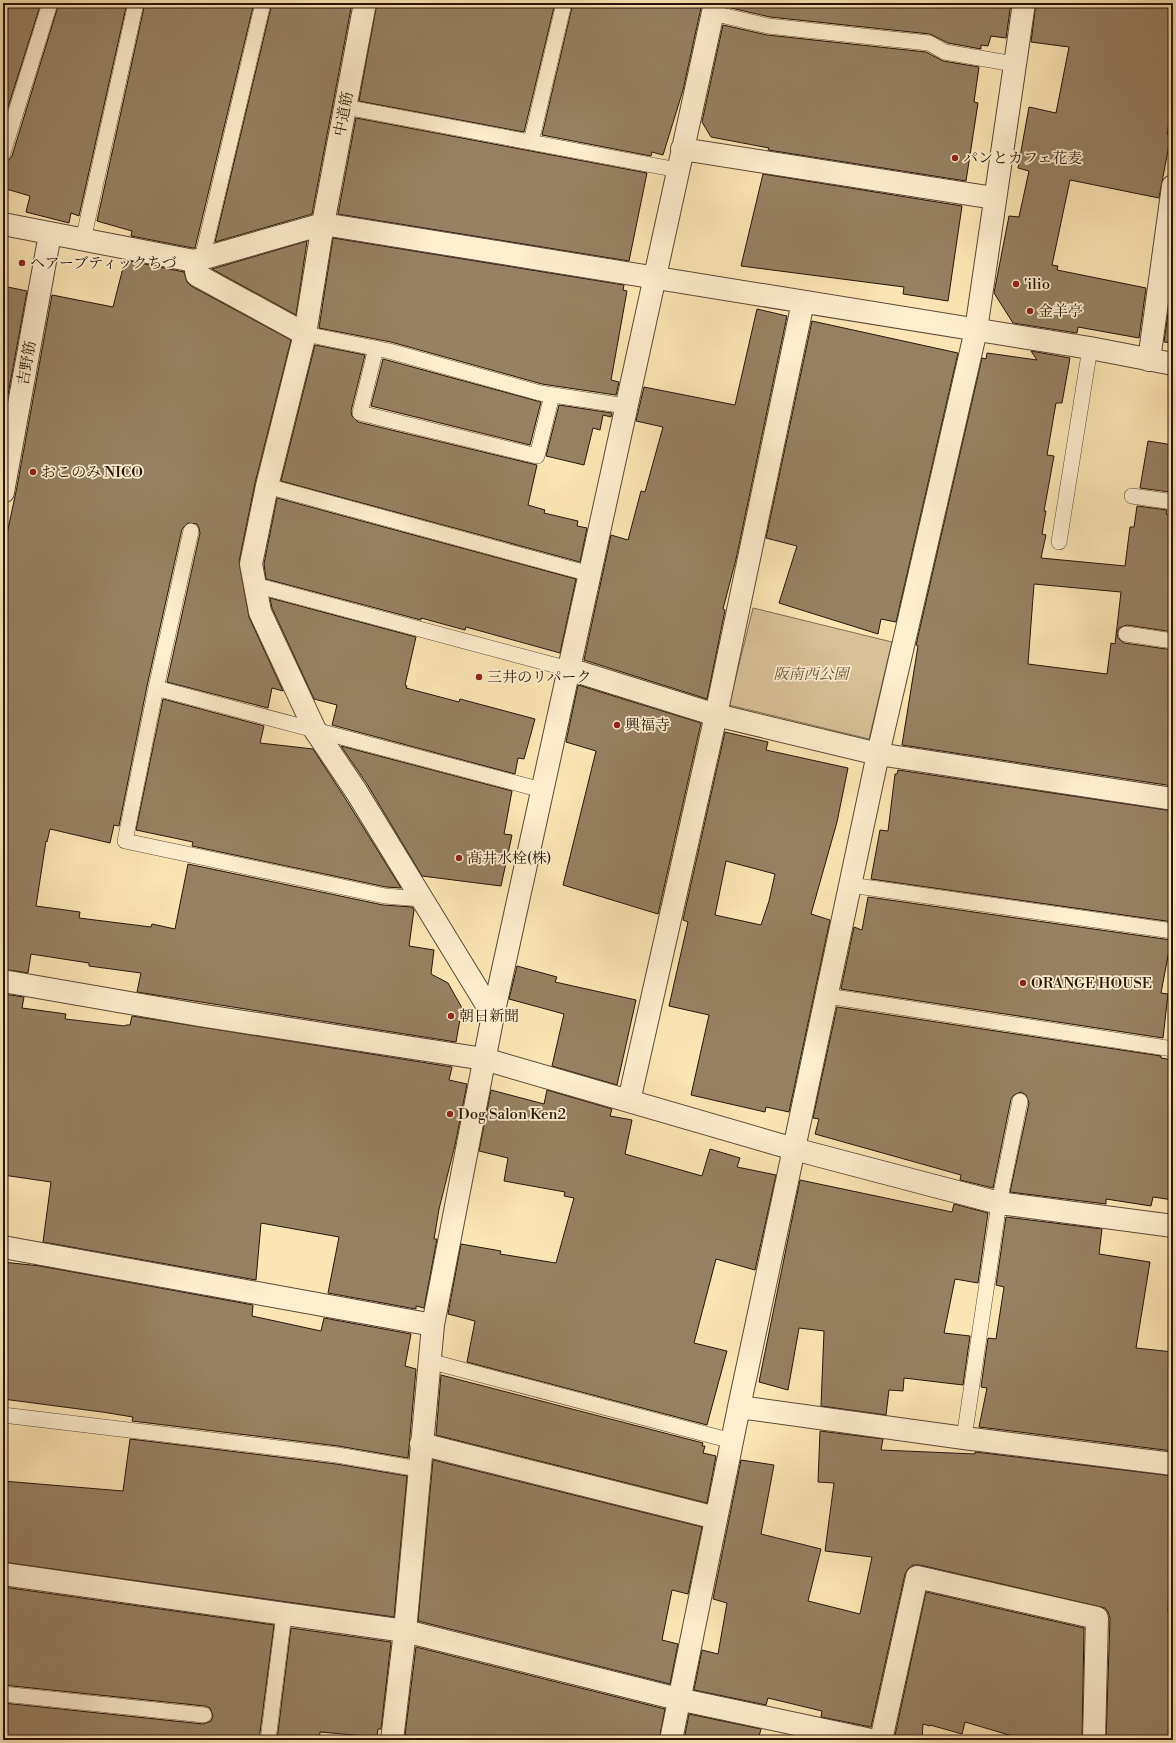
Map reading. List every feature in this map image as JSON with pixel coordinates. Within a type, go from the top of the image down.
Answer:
[{"type":"street","name":"中道筋","points":[[365,3],[323,224],[305,334],[267,486],[251,564],[260,612],[315,730],[356,791],[493,1015]]},
{"type":"street","points":[[671,1740],[678,1699],[739,1407],[878,754],[976,330],[994,198],[1024,3]]},
{"type":"street","points":[[392,1740],[405,1631],[433,1326],[493,1015],[714,8]]},
{"type":"street","points":[[680,160],[994,198]]},
{"type":"street","points":[[1149,360],[1173,186]]},
{"type":"street","points":[[3,224],[50,234],[198,260],[323,224],[1090,348],[1173,364]]},
{"type":"street","name":"吉野筋","points":[[3,492],[50,234]]},
{"type":"street","points":[[198,260],[197,275],[305,334]]},
{"type":"street","points":[[629,1101],[716,715],[803,302]]},
{"type":"street","points":[[569,669],[716,715],[878,754],[1173,799]]},
{"type":"street","points":[[3,981],[199,1015],[484,1059],[794,1149],[999,1203],[1173,1226]]},
{"type":"street","points":[[3,1247],[433,1326]]},
{"type":"street","points":[[739,1407],[964,1438],[1173,1464]]},
{"type":"street","points":[[421,1444],[716,1518]]},
{"type":"street","points":[[3,1574],[405,1631],[678,1699],[871,1740]]},
{"type":"street","points":[[881,1740],[917,1577],[1097,1618],[1094,1740]]},
{"type":"lane","points":[[3,153],[50,3]]},
{"type":"lane","points":[[83,240],[136,3]]},
{"type":"lane","points":[[198,260],[263,3]]},
{"type":"lane","points":[[531,142],[564,3]]},
{"type":"lane","points":[[714,8],[768,26],[929,44],[945,52],[1014,64]]},
{"type":"lane","points":[[345,107],[531,142],[680,160]]},
{"type":"lane","points":[[305,334],[376,348],[466,371],[540,394],[626,406]]},
{"type":"lane","points":[[376,348],[360,413],[538,456],[552,395]]},
{"type":"lane","points":[[1059,542],[1090,348]]},
{"type":"lane","points":[[267,486],[590,574]]},
{"type":"lane","points":[[1132,496],[1173,502]]},
{"type":"lane","points":[[191,531],[156,688],[125,841],[385,896],[421,899]]},
{"type":"lane","points":[[255,585],[569,669]]},
{"type":"lane","points":[[1126,634],[1173,641]]},
{"type":"lane","points":[[156,688],[542,790]]},
{"type":"lane","points":[[850,885],[1173,931]]},
{"type":"lane","points":[[827,996],[1173,1049]]},
{"type":"lane","points":[[964,1438],[999,1203],[1020,1101]]},
{"type":"lane","points":[[429,1361],[732,1441]]},
{"type":"lane","points":[[3,1415],[338,1455],[419,1469]]},
{"type":"lane","points":[[268,1740],[284,1614]]},
{"type":"lane","points":[[3,1694],[204,1715]]},
{"type":"green space","name":"阪南西公園","points":[[753,608],[892,642],[869,739],[729,705]]},
{"type":"building","points":[[3,3],[41,3],[3,123]]},
{"type":"building","points":[[59,3],[127,3],[79,216],[71,213],[69,223],[26,212],[30,196],[3,188],[3,162],[9,160],[12,156]]},
{"type":"building","points":[[145,3],[254,3],[195,248],[131,236],[132,231],[97,221]]},
{"type":"building","points":[[272,3],[352,3],[312,214],[215,242]]},
{"type":"building","points":[[377,3],[555,3],[524,132],[359,101]]},
{"type":"building","points":[[573,3],[702,3],[683,90],[663,155],[652,152],[651,156],[542,135]]},
{"type":"building","points":[[727,3],[1011,3],[1006,38],[991,36],[988,46],[981,45],[981,49],[948,43],[930,34],[770,17],[727,7]]},
{"type":"building","points":[[1036,3],[1173,3],[1173,99],[1167,134],[1171,134],[1159,198],[1070,180],[1052,265],[1058,266],[1057,270],[1146,288],[1139,338],[1078,327],[1077,333],[1013,323],[994,293],[1009,216],[1019,217],[1029,171],[1018,168],[1029,107],[1056,113],[1069,47],[1031,42]]},
{"type":"building","points":[[723,25],[767,35],[926,52],[943,61],[979,67],[974,102],[978,103],[966,181],[768,150],[769,148],[711,137],[702,122]]},
{"type":"building","points":[[356,118],[647,173],[629,261],[338,214]]},
{"type":"building","points":[[763,174],[962,206],[948,301],[903,294],[904,287],[741,266]]},
{"type":"building","points":[[333,238],[624,285],[623,290],[627,291],[611,380],[619,382],[616,395],[542,384],[391,342],[319,328]]},
{"type":"building","points":[[307,241],[296,315],[212,269]]},
{"type":"building","points":[[125,260],[184,272],[187,282],[191,286],[291,340],[255,483],[239,562],[249,617],[283,691],[272,688],[268,708],[167,682],[200,533],[197,524],[188,523],[182,529],[147,686],[119,826],[114,825],[110,843],[50,829],[47,842],[46,841],[36,906],[80,912],[79,918],[151,927],[152,924],[175,929],[188,864],[383,905],[412,907],[414,910],[409,946],[434,950],[431,974],[448,983],[462,1008],[456,1042],[137,992],[141,973],[89,966],[89,963],[31,954],[28,973],[3,969],[3,938],[8,906],[3,905],[3,553],[17,487],[52,295],[113,307]]},
{"type":"building","points":[[3,286],[27,291],[3,422]]},
{"type":"building","points":[[1171,292],[1173,292],[1173,343],[1164,342]]},
{"type":"building","points":[[757,309],[787,316],[736,559],[723,609],[725,610],[707,699],[584,660],[611,535],[628,540],[641,491],[645,492],[663,427],[636,421],[644,387],[735,405]]},
{"type":"building","points":[[812,321],[958,353],[896,622],[881,619],[878,634],[779,603],[797,546],[766,538]]},
{"type":"building","points":[[315,345],[365,355],[351,411],[352,416],[358,422],[537,465],[528,505],[545,510],[544,513],[578,521],[577,526],[587,528],[580,562],[281,481]]},
{"type":"building","points":[[1031,351],[1070,358],[1062,403],[1056,403],[1047,455],[1054,456],[1044,511],[1046,511],[1042,534],[1046,535],[1041,558],[1125,566],[1130,527],[1134,527],[1137,506],[1167,510],[1166,514],[1173,515],[1173,632],[1127,625],[1119,628],[1117,633],[1118,638],[1124,643],[1173,650],[1173,786],[902,745],[918,646],[916,645],[982,358],[986,359],[987,353],[1037,360]],"holes":[[[1034,584],[1121,592],[1115,644],[1111,643],[1107,674],[1028,664]]]},
{"type":"building","points":[[383,359],[541,402],[530,445],[371,406]]},
{"type":"building","points":[[559,405],[612,413],[611,417],[603,415],[600,430],[593,428],[584,465],[546,456]]},
{"type":"building","points":[[1148,441],[1173,445],[1173,473],[1170,492],[1140,488]]},
{"type":"building","points":[[277,498],[576,579],[560,653],[466,627],[465,630],[421,618],[421,620],[266,579],[264,564]]},
{"type":"building","points":[[270,598],[416,637],[405,685],[407,686],[406,688],[459,702],[460,699],[535,719],[524,759],[518,758],[515,774],[332,725],[337,705],[314,699],[272,608]]},
{"type":"building","points":[[578,685],[701,723],[658,914],[563,885],[596,751],[566,742]]},
{"type":"building","points":[[163,699],[264,726],[260,743],[313,749],[401,888],[386,887],[192,846],[193,842],[136,830]]},
{"type":"building","points":[[725,732],[768,742],[766,750],[848,768],[837,822],[811,914],[830,920],[789,1112],[766,1107],[765,1112],[691,1095],[709,1015],[669,1006],[688,922],[683,920]],"holes":[[[726,861],[775,874],[769,901],[761,925],[715,915]]]},
{"type":"building","points":[[341,746],[512,791],[504,834],[512,835],[501,886],[422,876],[367,784]]},
{"type":"building","points":[[898,770],[1173,811],[1173,922],[871,879],[880,830],[888,831],[895,774],[897,774]]},
{"type":"building","points":[[868,897],[1171,940],[1161,993],[1168,994],[1163,1038],[841,989],[854,927],[862,930]]},
{"type":"building","points":[[517,966],[557,977],[555,982],[636,1000],[617,1085],[552,1066],[564,1014],[509,999]]},
{"type":"building","points":[[3,994],[24,997],[22,1008],[66,1014],[65,1019],[125,1026],[130,1025],[132,1016],[452,1067],[449,1080],[467,1084],[455,1145],[439,1209],[434,1239],[437,1239],[424,1308],[416,1306],[416,1309],[328,1293],[339,1237],[261,1223],[256,1280],[43,1242],[51,1182],[3,1175]]},
{"type":"building","points":[[837,1007],[1161,1056],[1161,1058],[1173,1060],[1173,1200],[1153,1197],[1151,1206],[1106,1199],[1106,1204],[1010,1192],[1029,1103],[1026,1095],[1021,1092],[1014,1095],[1011,1099],[993,1188],[960,1180],[961,1175],[815,1134],[819,1119],[813,1118]]},
{"type":"building","points":[[491,1090],[544,1104],[547,1090],[612,1109],[610,1116],[632,1120],[625,1154],[702,1176],[710,1149],[740,1158],[737,1167],[776,1175],[755,1270],[716,1259],[694,1343],[727,1351],[707,1425],[467,1362],[475,1321],[448,1314],[461,1244],[501,1251],[500,1254],[556,1263],[574,1198],[564,1196],[565,1192],[504,1181],[508,1158],[479,1151]]},
{"type":"building","points":[[800,1180],[952,1212],[954,1204],[988,1213],[978,1283],[955,1279],[944,1333],[970,1336],[963,1385],[904,1378],[903,1391],[889,1390],[886,1415],[821,1406],[824,1331],[799,1328],[788,1390],[759,1382]]},
{"type":"building","points":[[1006,1217],[1102,1229],[1099,1254],[1150,1262],[1136,1348],[1173,1352],[1173,1451],[979,1427],[987,1388],[981,1387],[988,1338],[996,1339],[1004,1287],[996,1285]]},
{"type":"building","points":[[3,1262],[40,1266],[253,1305],[252,1316],[321,1331],[324,1318],[411,1334],[405,1366],[416,1369],[408,1458],[338,1446],[132,1421],[133,1417],[3,1399]]},
{"type":"building","points":[[441,1375],[703,1443],[702,1446],[705,1446],[703,1453],[716,1456],[707,1503],[436,1435]]},
{"type":"building","points":[[820,1431],[883,1439],[881,1450],[975,1454],[975,1452],[1173,1476],[1173,1548],[1170,1548],[1168,1612],[1173,1613],[1173,1740],[1106,1740],[1110,1618],[1105,1608],[920,1565],[913,1565],[905,1574],[871,1727],[821,1717],[822,1711],[768,1698],[766,1705],[694,1690],[702,1650],[718,1654],[727,1603],[713,1599],[741,1460],[774,1465],[761,1534],[821,1549],[808,1601],[860,1614],[872,1557],[825,1551],[834,1483],[818,1482]]},
{"type":"building","points":[[130,1439],[336,1464],[407,1476],[394,1617],[3,1562],[3,1481],[123,1491]]},
{"type":"building","points":[[433,1460],[702,1527],[688,1594],[672,1590],[662,1640],[678,1644],[670,1684],[418,1621]]},
{"type":"building","points":[[3,1587],[274,1625],[259,1740],[244,1740],[213,1736],[213,1740],[3,1740],[3,1703],[203,1724],[211,1721],[213,1716],[210,1708],[205,1706],[3,1685]]},
{"type":"building","points":[[926,1592],[1084,1628],[1082,1740],[1026,1740],[965,1722],[962,1734],[923,1724],[922,1740],[894,1740]]},
{"type":"building","points":[[291,1628],[391,1642],[381,1729],[378,1729],[377,1737],[320,1732],[319,1740],[277,1740]]},
{"type":"building","points":[[416,1647],[665,1709],[659,1740],[431,1740],[405,1735]]},
{"type":"building","points":[[689,1714],[761,1729],[758,1740],[684,1740]]},
{"type":"place","name":"パンとカフェ花麦","points":[[955,158]]},
{"type":"place","name":"ヘアーブティックちづ","points":[[22,263]]},
{"type":"place","name":"'ilio","points":[[1016,284]]},
{"type":"place","name":"金羊亭","points":[[1030,311]]},
{"type":"place","name":"おこのみ NICO","points":[[33,472]]},
{"type":"place","name":"三井のリパーク","points":[[479,677]]},
{"type":"place","name":"興福寺","points":[[617,725]]},
{"type":"place","name":"髙井水栓(株)","points":[[459,858]]},
{"type":"place","name":"ORANGE HOUSE","points":[[1023,983]]},
{"type":"place","name":"朝日新聞","points":[[451,1016]]},
{"type":"place","name":"Dog Salon Ken2","points":[[450,1114]]}]
